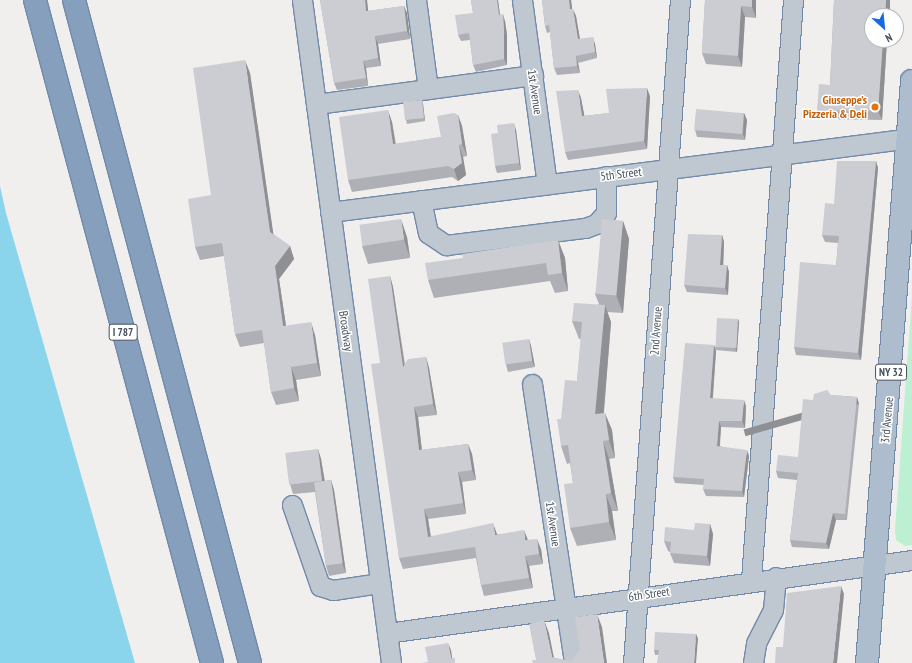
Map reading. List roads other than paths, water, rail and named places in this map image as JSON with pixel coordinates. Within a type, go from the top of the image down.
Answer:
[{"type":"highway","name":"I 787","points":[[34,0],[212,663]]},
{"type":"highway","points":[[74,0],[250,663]]},
{"type":"main road","name":"3rd Avenue","points":[[867,663],[875,564],[906,257],[912,81]]},
{"type":"street","name":"Broadway","points":[[302,0],[391,663]]},
{"type":"street","points":[[416,0],[428,89]]},
{"type":"street","name":"1st Avenue","points":[[522,0],[548,184]]},
{"type":"street","name":"2nd Avenue","points":[[633,663],[680,0]]},
{"type":"street","points":[[751,580],[793,0]]},
{"type":"street","points":[[316,104],[533,75]]},
{"type":"street","name":"5th Street","points":[[330,212],[911,138]]},
{"type":"street","points":[[421,200],[426,229],[442,244],[539,234],[589,227],[602,219],[609,202],[606,176]]},
{"type":"street","name":"1st Avenue","points":[[532,384],[574,663]]},
{"type":"street","points":[[292,505],[320,586],[330,590],[380,583]]},
{"type":"street","name":"6th Street","points":[[387,633],[751,580],[912,560]]},
{"type":"street","points":[[753,663],[756,643],[773,610],[776,577]]},
{"type":"water","points":[[0,186],[6,213],[135,663],[0,663]]},
{"type":"place","name":"Giuseppe’s Pizzeria & Deli","points":[[875,107]]}]
